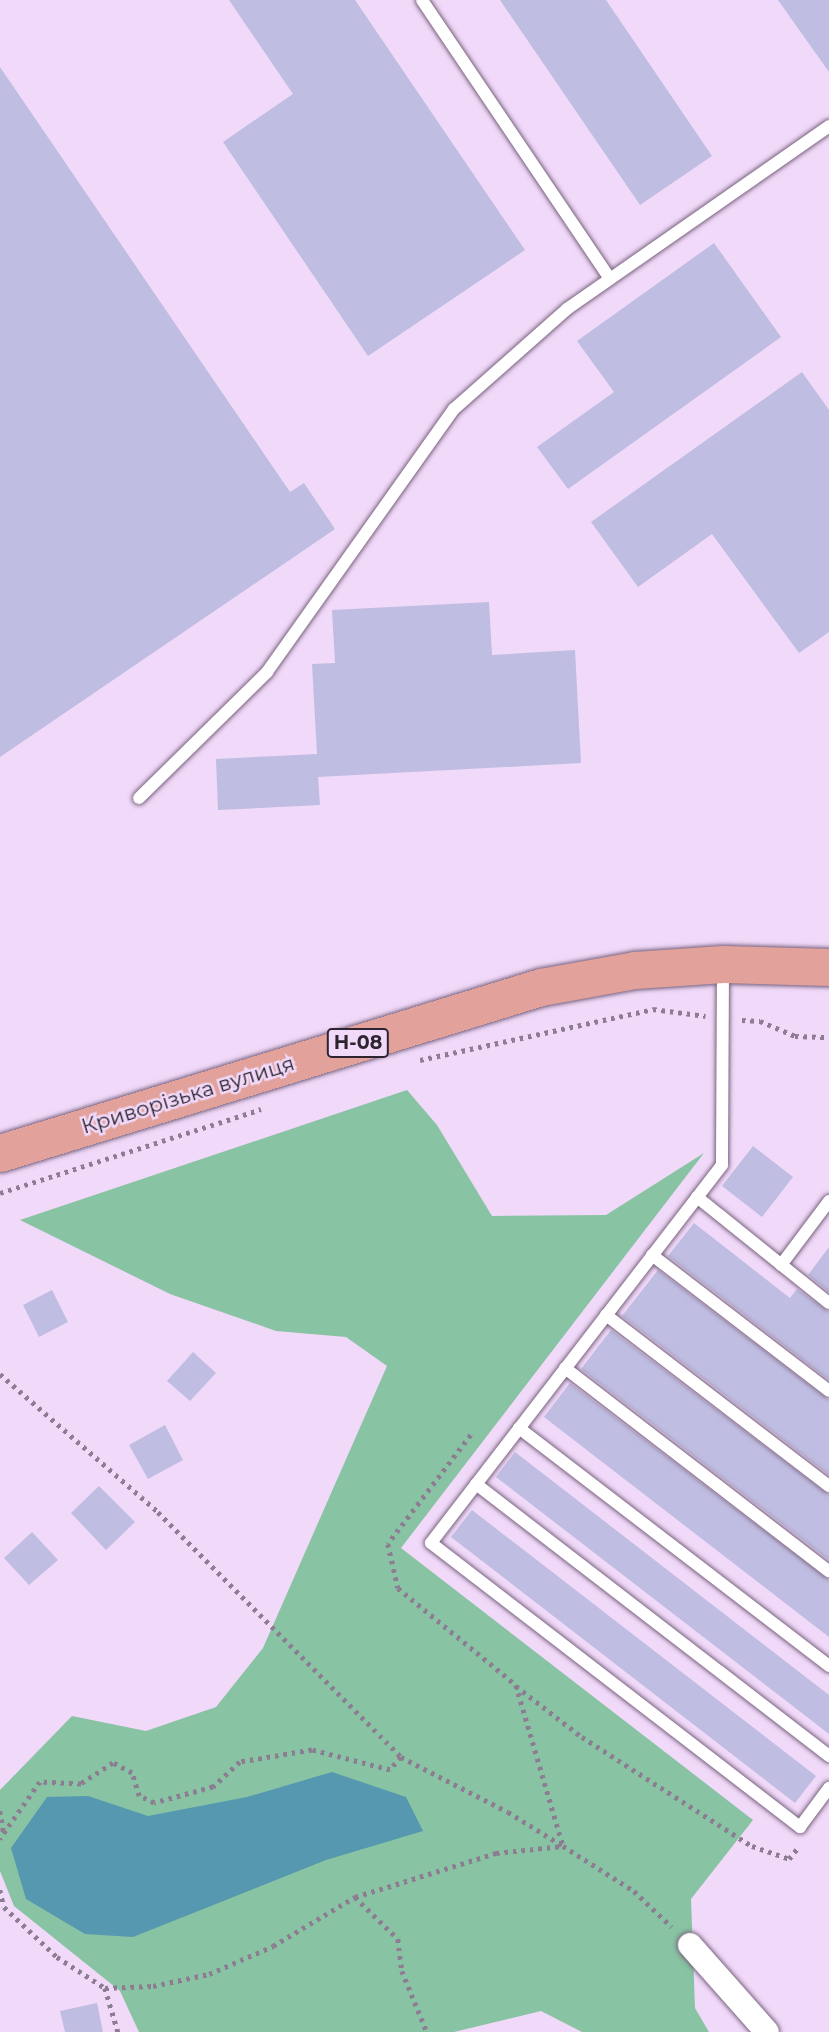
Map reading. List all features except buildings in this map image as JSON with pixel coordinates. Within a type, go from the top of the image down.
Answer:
[{"type":"main road","name":"Криворізька вулиця","points":[[0,1153],[541,987],[635,971],[723,964],[829,967]]},
{"type":"street","points":[[690,1945],[767,2032]]},
{"type":"lane","points":[[422,0],[610,279]]},
{"type":"lane","points":[[139,797],[267,672],[454,409],[566,309],[829,126]]},
{"type":"lane","points":[[723,964],[725,1019],[722,1165],[431,1544],[800,1827],[829,1788]]},
{"type":"lane","points":[[697,1197],[829,1303]]},
{"type":"lane","points":[[781,1265],[829,1201]]},
{"type":"lane","points":[[652,1255],[829,1391]]},
{"type":"lane","points":[[606,1315],[829,1486]]},
{"type":"lane","points":[[565,1368],[829,1571]]},
{"type":"lane","points":[[519,1428],[829,1666]]},
{"type":"lane","points":[[476,1484],[829,1756]]},
{"type":"path","points":[[411,1062],[653,1009],[761,1021],[795,1036],[829,1038]]},
{"type":"path","points":[[0,1193],[269,1107]]},
{"type":"path","points":[[0,1374],[158,1512],[401,1757],[508,1812],[634,1891],[690,1945]]},
{"type":"path","points":[[471,1435],[388,1544],[398,1588],[582,1737],[752,1846],[789,1859],[817,1822],[809,1814]]},
{"type":"path","points":[[516,1685],[564,1846]]},
{"type":"path","points":[[2,1837],[40,1782],[81,1784],[113,1763],[132,1773],[139,1796],[154,1803],[213,1787],[240,1762],[312,1750],[390,1770],[401,1757]]},
{"type":"path","points":[[0,1811],[2,1837]]},
{"type":"path","points":[[0,1890],[4,1907],[57,1957],[105,1988],[153,1986],[209,1974],[273,1946],[355,1897],[496,1853],[564,1846]]},
{"type":"path","points":[[355,1897],[398,1939],[402,1971],[427,2032]]},
{"type":"path","points":[[0,1912],[4,1907]]},
{"type":"path","points":[[105,1988],[118,2032]]},
{"type":"green space","points":[[407,1090],[437,1125],[492,1216],[606,1215],[704,1153],[401,1548],[753,1820],[691,1899],[695,2008],[709,2032],[582,2032],[541,2011],[454,2032],[139,2032],[120,1991],[14,1906],[0,1871],[0,1790],[72,1716],[146,1731],[216,1707],[263,1648],[387,1366],[346,1337],[276,1331],[170,1294],[20,1220]]},
{"type":"water","points":[[332,1772],[406,1797],[423,1831],[326,1860],[133,1937],[85,1934],[26,1899],[11,1848],[47,1797],[88,1796],[148,1816],[247,1797]]}]
